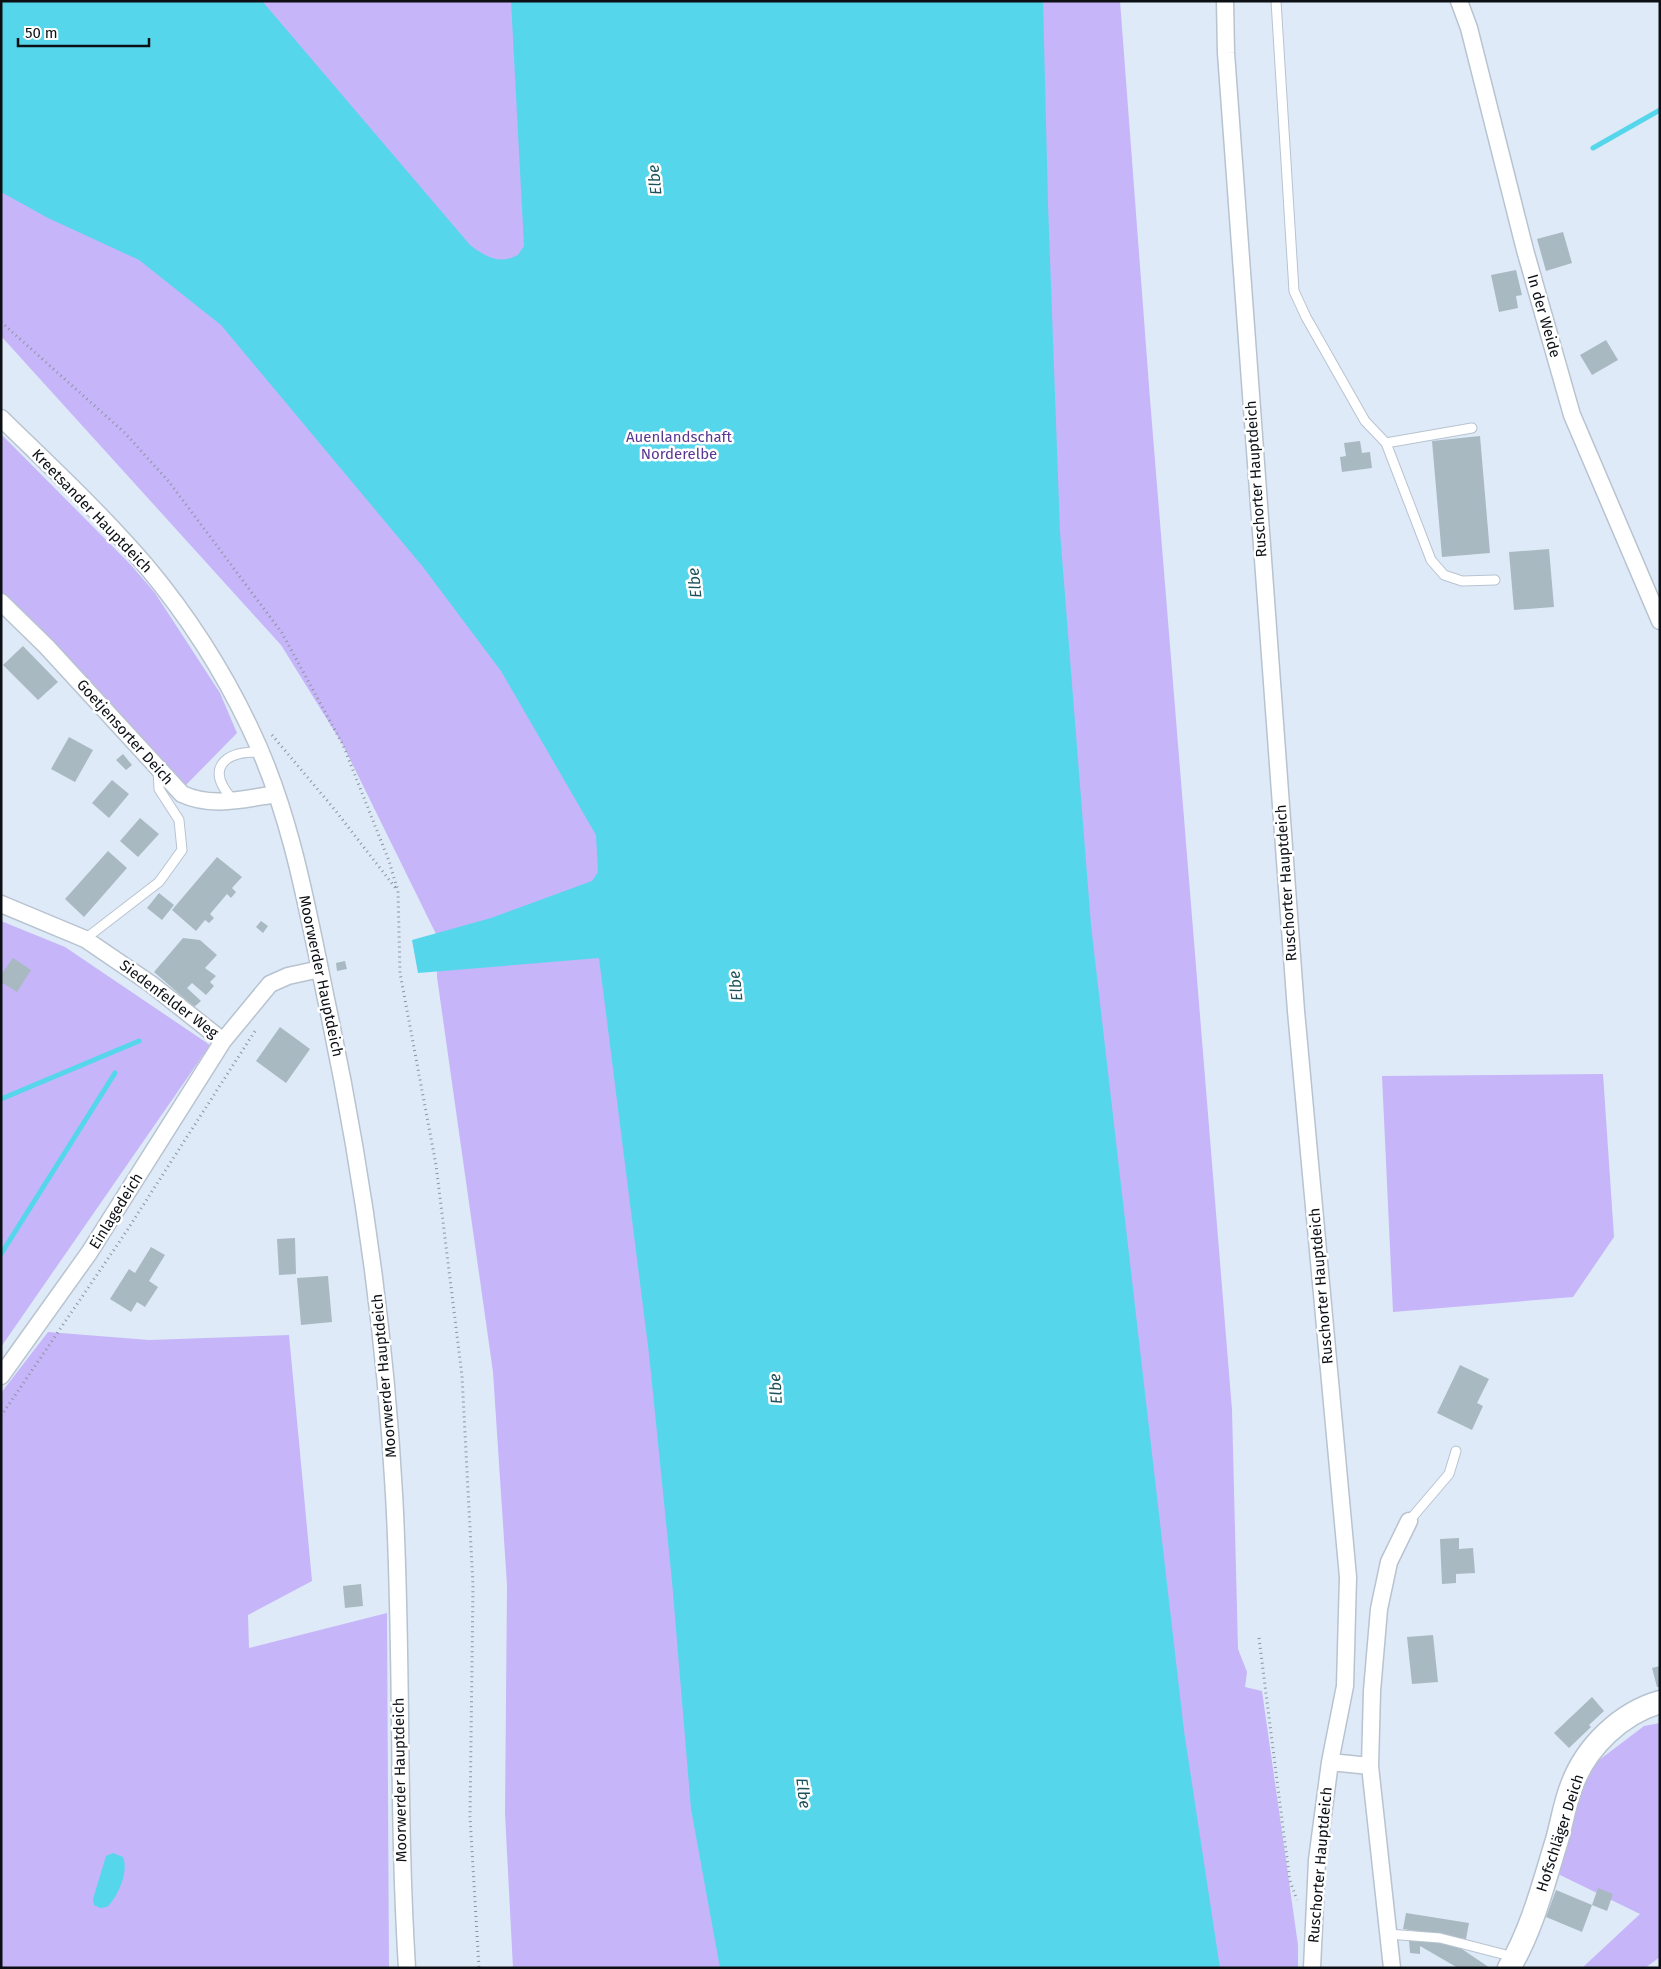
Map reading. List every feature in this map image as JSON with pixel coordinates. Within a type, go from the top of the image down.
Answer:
[{"type":"street","name":"In der Weide","points":[[1459,1],[1469,28],[1525,250],[1572,415],[1660,621]]},
{"type":"street","name":"Ruschorter Hauptdeich","points":[[1227,5],[1226,52],[1248,378],[1296,1011],[1348,1577],[1345,1686],[1330,1762],[1317,1860],[1312,1968]]},
{"type":"street","name":"Kreetsander Hauptdeich","points":[[1,418],[107,522],[148,568],[204,645],[249,725],[276,794]]},
{"type":"street","name":"Goetjensorter Deich","points":[[1,602],[47,647],[182,794],[197,801],[234,800],[276,794]]},
{"type":"street","name":"Moorwerder Hauptdeich","points":[[276,794],[298,864],[361,1179],[387,1384],[399,1610],[400,1824],[407,1968]]},
{"type":"street","name":"Siedenfelder Weg","points":[[1,904],[34,916],[85,939],[143,978],[223,1041],[270,984],[288,976],[320,969]]},
{"type":"street","name":"Einlagedeich","points":[[1,1376],[89,1253],[223,1041]]},
{"type":"street","points":[[1392,1968],[1370,1766],[1372,1692],[1379,1609],[1389,1562],[1408,1521]]},
{"type":"street","name":"Hofschläger Deich","points":[[1512,1962],[1529,1926],[1546,1876],[1572,1784],[1588,1753],[1612,1727],[1648,1705],[1660,1702]]},
{"type":"street","points":[[1330,1762],[1370,1766]]},
{"type":"lane","points":[[1276,1],[1294,291],[1306,317],[1365,421],[1386,443],[1432,560],[1444,575],[1462,581],[1495,580]]},
{"type":"lane","points":[[1386,443],[1472,428]]},
{"type":"lane","points":[[234,800],[224,790],[219,777],[222,765],[230,756],[238,753],[260,752]]},
{"type":"lane","points":[[85,939],[159,882],[182,850],[179,820],[159,789],[157,767]]},
{"type":"lane","points":[[1408,1521],[1449,1474],[1456,1451]]},
{"type":"lane","points":[[1388,1934],[1440,1938],[1512,1962]]},
{"type":"path","points":[[249,725],[272,734],[335,810],[398,891]]},
{"type":"path","points":[[1,1416],[124,1235],[259,1023]]},
{"type":"path","points":[[1259,1638],[1290,1881],[1300,1906]]},
{"type":"green space","name":"Auenlandschaft Norderelbe","points":[[1,1],[1120,1],[1150,399],[1232,1410],[1238,1649],[1247,1672],[1245,1687],[1262,1691],[1298,1945],[1298,1968],[513,1968],[505,1814],[507,1585],[493,1372],[437,977],[436,934],[343,745],[281,645],[1,336]]},
{"type":"green space","points":[[1,434],[131,565],[155,593],[220,693],[237,733],[184,787],[1,595]]},
{"type":"green space","points":[[1,921],[65,947],[210,1045],[1,1347]]},
{"type":"green space","points":[[1603,1074],[1614,1237],[1573,1297],[1393,1312],[1382,1076]]},
{"type":"green space","points":[[48,1332],[149,1340],[289,1335],[312,1581],[248,1615],[249,1648],[387,1613],[389,1968],[1,1968],[1,1393]]},
{"type":"green space","points":[[1660,1723],[1660,1957],[1645,1968],[1582,1968],[1640,1914],[1556,1873],[1590,1767],[1644,1726]]},
{"type":"water","name":"Auenlandschaft Norderelbe","points":[[1,1],[262,1],[470,245],[487,256],[505,259],[518,255],[524,246],[511,1],[1043,1],[1060,532],[1091,925],[1184,1731],[1220,1968],[720,1968],[691,1809],[672,1581],[649,1354],[599,958],[418,973],[412,940],[491,918],[592,881],[598,872],[596,835],[501,671],[423,567],[221,325],[139,260],[48,218],[1,192]]},
{"type":"water","points":[[113,1853],[123,1857],[125,1869],[115,1897],[107,1907],[100,1908],[94,1905],[93,1899],[106,1856]]},
{"type":"building","points":[[1563,232],[1572,263],[1546,271],[1537,239]]},
{"type":"building","points":[[1516,270],[1522,295],[1516,296],[1518,308],[1499,312],[1491,275]]},
{"type":"building","points":[[1606,340],[1618,360],[1592,375],[1580,355]]},
{"type":"building","points":[[1480,436],[1490,553],[1442,557],[1432,441]]},
{"type":"building","points":[[1360,441],[1362,453],[1370,452],[1372,468],[1342,472],[1340,457],[1346,456],[1344,443]]},
{"type":"building","points":[[1549,549],[1554,607],[1514,610],[1509,552]]},
{"type":"building","points":[[23,646],[58,682],[38,700],[3,665]]},
{"type":"building","points":[[69,737],[93,750],[75,782],[51,769]]},
{"type":"building","points":[[123,754],[132,765],[126,770],[116,760]]},
{"type":"building","points":[[112,780],[129,794],[109,818],[92,803]]},
{"type":"building","points":[[140,818],[159,834],[138,857],[120,841]]},
{"type":"building","points":[[108,851],[127,868],[84,917],[65,899]]},
{"type":"building","points":[[217,857],[242,877],[232,888],[236,892],[231,898],[227,894],[210,914],[214,918],[209,923],[205,920],[196,931],[172,910]]},
{"type":"building","points":[[159,893],[174,905],[162,920],[147,908]]},
{"type":"building","points":[[261,921],[268,926],[263,933],[256,927]]},
{"type":"building","points":[[183,938],[200,940],[217,955],[205,968],[216,976],[210,982],[214,986],[206,995],[192,983],[187,988],[201,1001],[194,1007],[154,972]]},
{"type":"building","points":[[13,958],[31,970],[17,992],[1,982],[1,975]]},
{"type":"building","points":[[345,961],[347,969],[337,971],[336,963]]},
{"type":"building","points":[[280,1027],[310,1049],[286,1083],[256,1061]]},
{"type":"building","points":[[295,1238],[296,1274],[279,1275],[277,1239]]},
{"type":"building","points":[[151,1247],[165,1255],[149,1281],[158,1287],[145,1307],[137,1302],[131,1312],[110,1299],[129,1269],[135,1273]]},
{"type":"building","points":[[328,1276],[332,1322],[301,1325],[297,1278]]},
{"type":"building","points":[[1460,1365],[1489,1379],[1477,1403],[1483,1406],[1472,1430],[1437,1413]]},
{"type":"building","points":[[1459,1538],[1459,1549],[1473,1548],[1475,1573],[1456,1574],[1456,1583],[1442,1584],[1440,1539]]},
{"type":"building","points":[[361,1584],[363,1606],[345,1608],[343,1586]]},
{"type":"building","points":[[1433,1635],[1438,1682],[1412,1684],[1407,1637]]},
{"type":"building","points":[[1660,1666],[1660,1687],[1657,1687],[1652,1668]]},
{"type":"building","points":[[1592,1697],[1604,1711],[1589,1725],[1591,1727],[1569,1748],[1554,1733]]},
{"type":"building","points":[[1598,1888],[1613,1894],[1607,1911],[1592,1905]]},
{"type":"building","points":[[1556,1890],[1592,1905],[1582,1932],[1546,1917]]},
{"type":"building","points":[[1406,1913],[1469,1923],[1466,1939],[1403,1929]]},
{"type":"building","points":[[1425,1939],[1459,1947],[1490,1968],[1458,1968],[1420,1946],[1420,1954],[1410,1953],[1409,1940]]},
{"type":"waterway","points":[[1593,148],[1660,110]]},
{"type":"waterway","points":[[1,1099],[139,1041]]},
{"type":"waterway","points":[[1,1254],[115,1073]]},
{"type":"water label","name":"Elbe","points":[[654,180]]},
{"type":"water label","name":"Elbe","points":[[694,583]]},
{"type":"water label","name":"Elbe","points":[[735,986]]},
{"type":"water label","name":"Elbe","points":[[775,1389]]},
{"type":"water label","name":"Elbe","points":[[804,1793]]}]
